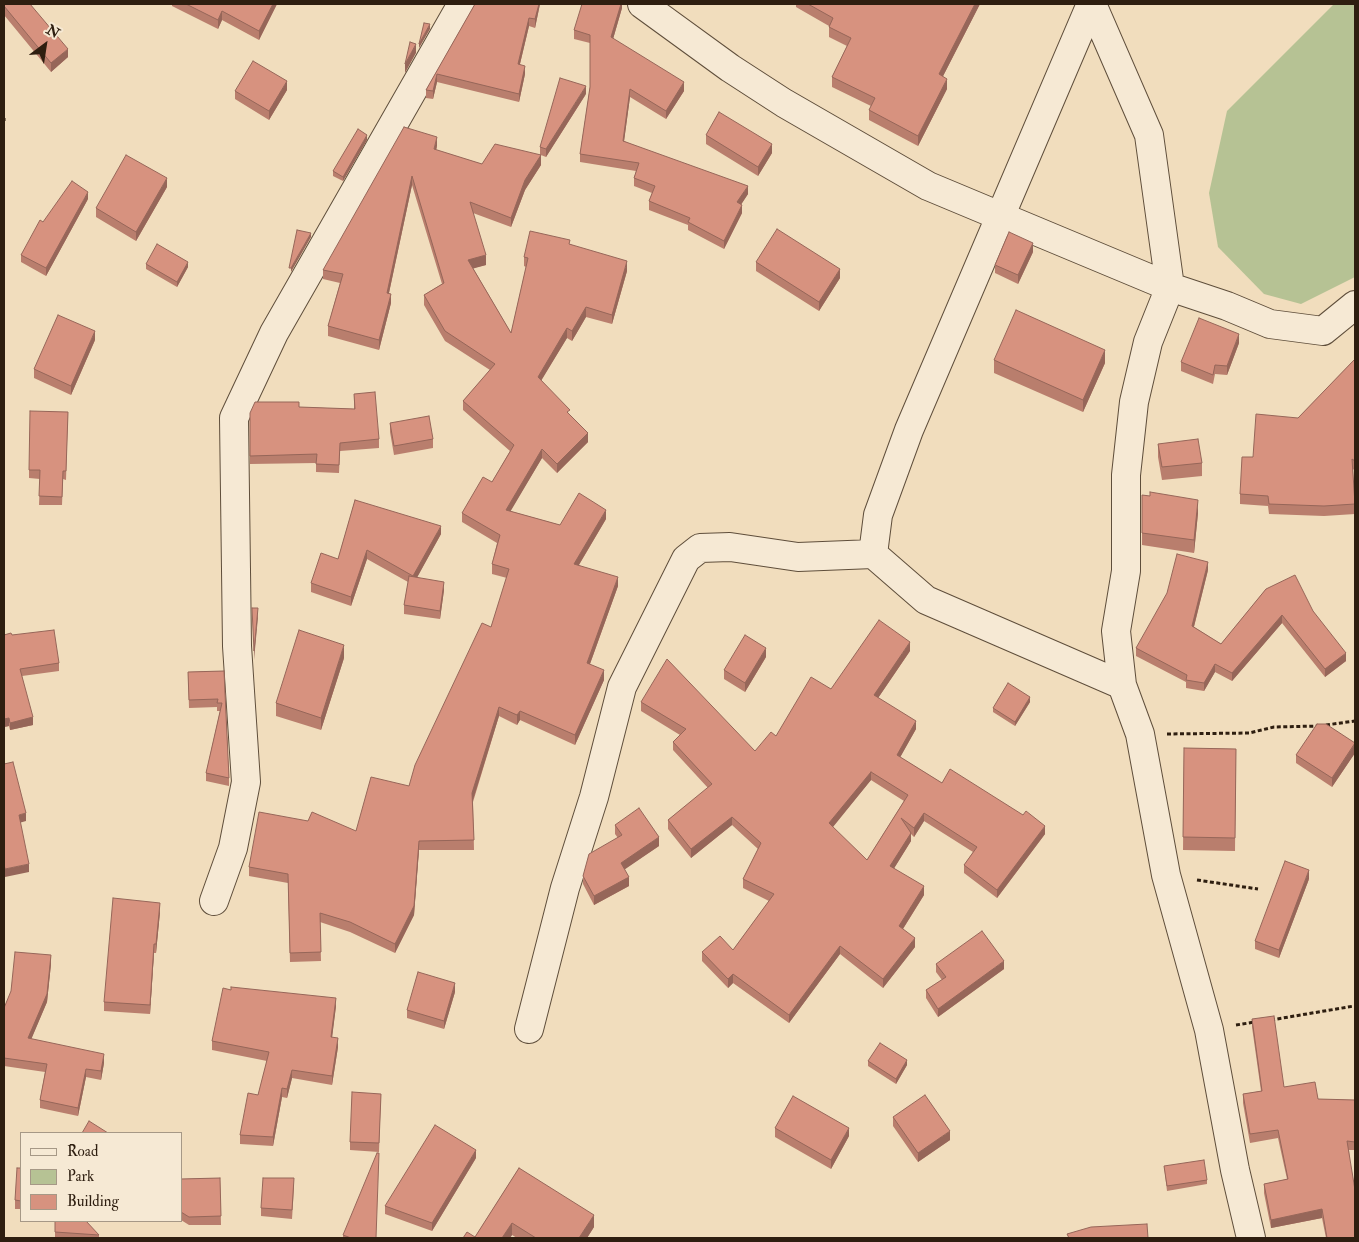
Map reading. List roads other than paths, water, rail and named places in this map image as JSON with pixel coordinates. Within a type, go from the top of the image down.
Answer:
[{"type":"street","points":[[214,901],[232,848],[246,782],[237,646],[234,418],[274,334],[462,4]]},
{"type":"street","points":[[642,4],[730,68],[784,103],[928,186],[1170,287],[1227,306],[1270,324],[1324,331],[1355,306]]},
{"type":"street","points":[[873,554],[878,515],[909,430],[999,216],[1092,4]]},
{"type":"street","points":[[1092,4],[1149,135],[1170,287],[1148,342],[1134,402],[1126,475],[1126,571],[1116,631],[1122,685],[1140,734],[1166,875],[1209,1030],[1235,1170],[1251,1238]]},
{"type":"street","points":[[529,1029],[565,888],[594,797],[622,687],[686,559],[700,548],[730,547],[798,557],[873,554],[926,600],[1122,685]]}]
